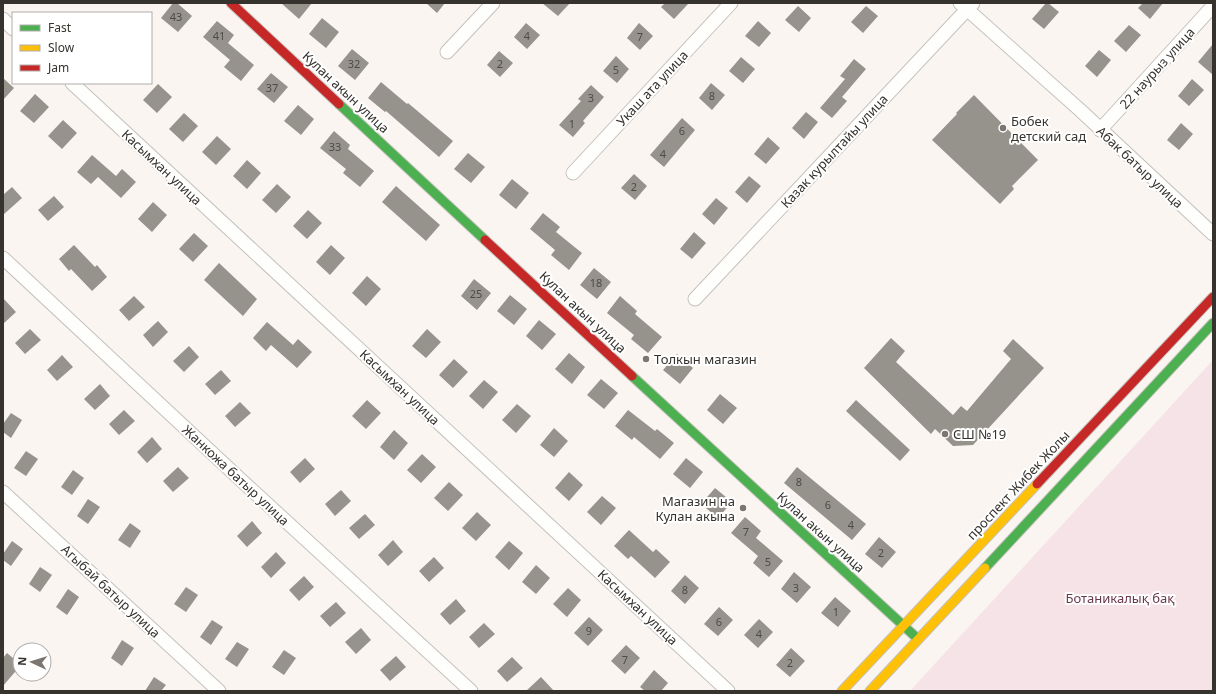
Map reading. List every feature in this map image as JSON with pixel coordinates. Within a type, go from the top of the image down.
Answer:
[{"type":"street","name":"Кулан акын улица","points":[[231,3],[687,427],[904,625],[918,640]]},
{"type":"street","points":[[447,52],[493,3]]},
{"type":"street","name":"Укаш ата улица","points":[[572,173],[730,3]]},
{"type":"street","name":"Абак батыр улица","points":[[966,5],[1213,234]]},
{"type":"street","name":"Казак курылтайы улица","points":[[695,299],[966,5]]},
{"type":"street","name":"22 наурыз улица","points":[[1100,130],[1213,6]]},
{"type":"street","points":[[3,19],[12,28]]},
{"type":"street","name":"Касымхан улица","points":[[73,84],[728,691]]},
{"type":"street","name":"Жанкожа батыр улица","points":[[3,258],[471,691]]},
{"type":"street","name":"проспект Жибек Жолы","points":[[842,691],[1213,297]]},
{"type":"street","points":[[870,691],[1213,323]]},
{"type":"street","name":"Агыбай батыр улица","points":[[3,492],[219,691]]},
{"type":"green space","name":"Ботаникалық бақ","points":[[1213,360],[1213,691],[910,691]]},
{"type":"building","points":[[173,3],[177,3],[192,16],[178,32],[161,18]]},
{"type":"building","points":[[281,3],[312,3],[299,19]]},
{"type":"building","points":[[426,3],[445,3],[437,13]]},
{"type":"building","points":[[542,3],[570,3],[558,16]]},
{"type":"building","points":[[665,3],[689,3],[674,19],[661,7]]},
{"type":"building","points":[[1046,3],[1059,12],[1044,29],[1032,19]]},
{"type":"building","points":[[1143,3],[1163,3],[1150,19],[1138,8]]},
{"type":"building","points":[[798,6],[811,18],[799,32],[785,20]]},
{"type":"building","points":[[866,6],[878,16],[863,33],[851,22]]},
{"type":"building","points":[[322,18],[339,32],[326,48],[309,34]]},
{"type":"building","points":[[217,21],[234,35],[228,43],[254,65],[241,81],[224,67],[230,60],[203,37]]},
{"type":"building","points":[[758,21],[771,33],[759,47],[745,36]]},
{"type":"building","points":[[526,23],[540,35],[527,49],[514,37]]},
{"type":"building","points":[[639,23],[653,36],[640,50],[627,38]]},
{"type":"building","points":[[1129,25],[1141,35],[1126,52],[1114,41]]},
{"type":"building","points":[[1213,44],[1213,75],[1198,62]]},
{"type":"building","points":[[352,49],[369,63],[355,80],[338,66]]},
{"type":"building","points":[[1099,50],[1111,60],[1097,77],[1085,66]]},
{"type":"building","points":[[499,51],[513,63],[500,77],[487,65]]},
{"type":"building","points":[[616,56],[629,69],[617,83],[603,71]]},
{"type":"building","points":[[741,57],[755,69],[743,83],[729,71]]},
{"type":"building","points":[[854,59],[866,69],[842,97],[847,101],[832,118],[820,108],[845,79],[840,76]]},
{"type":"building","points":[[271,73],[288,87],[274,103],[257,89]]},
{"type":"building","points":[[3,78],[14,88],[3,100]]},
{"type":"building","points":[[1192,79],[1204,90],[1189,106],[1178,96]]},
{"type":"building","points":[[381,82],[453,141],[439,157],[386,111],[385,112],[368,98]]},
{"type":"building","points":[[711,83],[725,95],[712,110],[699,98]]},
{"type":"building","points":[[158,84],[172,97],[157,113],[143,100]]},
{"type":"building","points":[[591,85],[604,97],[583,121],[585,123],[573,137],[559,125],[581,101],[578,99]]},
{"type":"building","points":[[35,94],[49,107],[34,123],[20,111]]},
{"type":"building","points":[[974,95],[1038,160],[1012,186],[1014,189],[1000,204],[932,140]]},
{"type":"building","points":[[298,105],[314,119],[301,135],[284,121]]},
{"type":"building","points":[[806,112],[818,122],[804,139],[792,128]]},
{"type":"building","points":[[184,113],[198,126],[183,142],[169,129]]},
{"type":"building","points":[[682,118],[695,130],[664,167],[650,155]]},
{"type":"building","points":[[63,120],[77,133],[62,149],[48,136]]},
{"type":"building","points":[[1181,123],[1193,134],[1179,150],[1167,140]]},
{"type":"building","points":[[334,131],[350,145],[348,149],[374,171],[360,187],[343,173],[346,169],[320,148]]},
{"type":"building","points":[[217,136],[231,149],[216,165],[202,152]]},
{"type":"building","points":[[768,137],[780,148],[766,164],[754,154]]},
{"type":"building","points":[[468,153],[485,167],[471,183],[454,169]]},
{"type":"building","points":[[92,155],[116,176],[122,169],[136,182],[121,198],[98,177],[91,184],[77,172]]},
{"type":"building","points":[[247,160],[261,173],[247,189],[233,176]]},
{"type":"building","points":[[634,174],[647,186],[635,200],[621,188]]},
{"type":"building","points":[[749,176],[761,186],[747,203],[735,192]]},
{"type":"building","points":[[512,179],[529,193],[516,209],[499,195]]},
{"type":"building","points":[[277,184],[291,197],[276,213],[262,200]]},
{"type":"building","points":[[396,186],[440,225],[426,241],[382,202]]},
{"type":"building","points":[[12,187],[22,198],[3,215],[3,195]]},
{"type":"building","points":[[54,196],[64,207],[48,221],[38,210]]},
{"type":"building","points":[[716,198],[728,208],[714,225],[702,214]]},
{"type":"building","points":[[153,202],[167,215],[152,232],[138,219]]},
{"type":"building","points":[[308,210],[322,223],[307,239],[293,226]]},
{"type":"building","points":[[543,213],[560,227],[556,232],[582,253],[569,270],[551,255],[555,250],[530,229]]},
{"type":"building","points":[[694,232],[706,243],[692,259],[680,249]]},
{"type":"building","points":[[194,233],[208,246],[193,262],[179,249]]},
{"type":"building","points":[[74,245],[95,267],[97,265],[107,277],[92,291],[71,269],[69,271],[59,259]]},
{"type":"building","points":[[331,245],[345,258],[330,275],[316,262]]},
{"type":"building","points":[[219,263],[257,299],[243,316],[204,280]]},
{"type":"building","points":[[594,268],[611,282],[597,299],[580,285]]},
{"type":"building","points":[[367,276],[381,289],[366,306],[352,293]]},
{"type":"building","points":[[474,279],[491,293],[477,310],[461,296]]},
{"type":"building","points":[[510,295],[527,309],[514,325],[497,311]]},
{"type":"building","points":[[134,296],[145,307],[129,321],[119,310]]},
{"type":"building","points":[[620,296],[637,311],[635,314],[662,337],[648,353],[631,339],[634,335],[607,313]]},
{"type":"building","points":[[3,298],[16,312],[3,324]]},
{"type":"building","points":[[539,320],[556,334],[542,350],[526,336]]},
{"type":"building","points":[[158,321],[168,332],[153,347],[143,335]]},
{"type":"building","points":[[267,322],[293,345],[298,339],[312,352],[297,368],[271,345],[266,351],[253,338]]},
{"type":"building","points":[[30,329],[41,340],[25,354],[15,343]]},
{"type":"building","points":[[427,329],[441,342],[426,358],[412,346]]},
{"type":"building","name":"СШ №19","points":[[891,338],[905,351],[896,362],[953,415],[961,406],[967,411],[1011,359],[1003,351],[1013,339],[1044,368],[973,445],[953,446],[935,429],[931,434],[864,368]]},
{"type":"building","points":[[189,346],[199,357],[184,372],[173,361]]},
{"type":"building","points":[[569,353],[585,367],[572,384],[555,369]]},
{"type":"building","points":[[677,354],[693,368],[680,384],[663,370]]},
{"type":"building","points":[[62,355],[73,367],[57,381],[47,370]]},
{"type":"building","points":[[454,359],[468,372],[453,388],[439,375]]},
{"type":"building","points":[[221,370],[231,381],[215,395],[205,384]]},
{"type":"building","points":[[601,379],[618,393],[604,409],[587,395]]},
{"type":"building","points":[[484,380],[498,392],[483,409],[469,396]]},
{"type":"building","points":[[100,384],[110,396],[95,410],[84,399]]},
{"type":"building","points":[[720,394],[737,408],[723,424],[707,410]]},
{"type":"building","points":[[367,400],[381,413],[366,429],[352,416]]},
{"type":"building","points":[[856,400],[910,450],[900,461],[846,411]]},
{"type":"building","points":[[240,402],[251,413],[235,427],[225,416]]},
{"type":"building","points":[[517,404],[531,416],[516,433],[502,420]]},
{"type":"building","points":[[124,410],[135,421],[119,435],[109,424]]},
{"type":"building","points":[[628,410],[655,431],[657,429],[674,443],[660,459],[634,437],[632,440],[615,426]]},
{"type":"building","points":[[11,413],[22,420],[11,438],[3,432],[3,424]]},
{"type":"building","points":[[554,428],[568,441],[554,457],[540,445]]},
{"type":"building","points":[[394,430],[408,443],[394,460],[380,447]]},
{"type":"building","points":[[152,437],[162,449],[147,463],[137,452]]},
{"type":"building","points":[[26,451],[38,459],[26,476],[14,468]]},
{"type":"building","points":[[422,454],[436,467],[421,483],[407,470]]},
{"type":"building","points":[[305,458],[315,469],[300,483],[290,472]]},
{"type":"building","points":[[686,458],[703,472],[690,488],[673,474]]},
{"type":"building","points":[[178,467],[189,478],[173,492],[163,481]]},
{"type":"building","points":[[797,467],[866,524],[852,540],[784,483]]},
{"type":"building","points":[[73,470],[84,478],[72,495],[61,487]]},
{"type":"building","points":[[569,472],[583,485],[569,501],[555,488]]},
{"type":"building","points":[[449,482],[463,495],[448,511],[434,498]]},
{"type":"building","points":[[715,488],[732,502],[718,518],[701,504]]},
{"type":"building","points":[[341,490],[351,501],[335,516],[325,504]]},
{"type":"building","points":[[602,496],[616,508],[601,525],[587,512]]},
{"type":"building","points":[[88,499],[100,507],[88,524],[77,516]]},
{"type":"building","points":[[477,512],[491,525],[476,541],[462,528]]},
{"type":"building","points":[[365,514],[375,525],[359,539],[349,528]]},
{"type":"building","points":[[745,517],[761,531],[756,538],[783,561],[769,577],[753,563],[758,556],[731,533]]},
{"type":"building","points":[[252,521],[262,533],[247,547],[237,536]]},
{"type":"building","points":[[130,523],[141,531],[130,548],[118,540]]},
{"type":"building","points":[[629,530],[653,552],[656,549],[670,562],[655,578],[631,556],[628,559],[614,546]]},
{"type":"building","points":[[879,537],[896,552],[882,568],[865,554]]},
{"type":"building","points":[[393,540],[403,552],[388,566],[378,555]]},
{"type":"building","points":[[12,541],[23,549],[11,566],[3,560],[3,554]]},
{"type":"building","points":[[509,541],[523,553],[509,570],[495,557]]},
{"type":"building","points":[[276,552],[286,563],[271,578],[261,567]]},
{"type":"building","points":[[434,557],[444,568],[429,582],[419,571]]},
{"type":"building","points":[[536,565],[550,578],[536,594],[522,582]]},
{"type":"building","points":[[40,567],[52,575],[40,592],[29,584]]},
{"type":"building","points":[[794,572],[811,587],[797,603],[781,589]]},
{"type":"building","points":[[685,575],[699,588],[685,604],[671,591]]},
{"type":"building","points":[[304,576],[314,587],[299,601],[289,590]]},
{"type":"building","points":[[186,587],[198,595],[186,612],[174,604]]},
{"type":"building","points":[[568,588],[581,600],[567,617],[553,604]]},
{"type":"building","points":[[68,589],[79,597],[67,615],[56,607]]},
{"type":"building","points":[[835,597],[851,611],[838,627],[821,613]]},
{"type":"building","points":[[456,599],[466,611],[450,625],[440,614]]},
{"type":"building","points":[[336,602],[346,613],[330,627],[320,616]]},
{"type":"building","points":[[719,607],[733,620],[718,636],[704,624]]},
{"type":"building","points":[[589,617],[603,630],[588,646],[574,633]]},
{"type":"building","points":[[759,619],[773,632],[758,648],[744,635]]},
{"type":"building","points":[[212,620],[223,627],[211,645],[200,637]]},
{"type":"building","points":[[484,623],[495,634],[479,648],[469,637]]},
{"type":"building","points":[[361,628],[371,640],[356,654],[345,642]]},
{"type":"building","points":[[122,640],[134,648],[122,666],[111,658]]},
{"type":"building","points":[[237,642],[249,649],[237,667],[225,659]]},
{"type":"building","points":[[626,645],[640,658],[625,674],[611,661]]},
{"type":"building","points":[[791,648],[805,661],[790,677],[776,665]]},
{"type":"building","points":[[284,650],[296,658],[284,675],[272,667]]},
{"type":"building","points":[[7,653],[12,657],[12,675],[3,686],[3,658]]},
{"type":"building","points":[[396,656],[406,667],[390,681],[380,670]]},
{"type":"building","points":[[512,657],[523,668],[507,682],[497,671]]},
{"type":"building","points":[[654,670],[668,683],[661,691],[645,691],[640,687]]},
{"type":"building","points":[[154,677],[166,685],[161,691],[145,691]]},
{"type":"building","points":[[541,677],[554,691],[526,691]]},
{"type":"traffic: fast","points":[[339,104],[485,240]]},
{"type":"traffic: fast","points":[[985,568],[1213,323]]},
{"type":"traffic: fast","points":[[632,376],[918,639]]},
{"type":"traffic: slow","points":[[842,691],[1037,484]]},
{"type":"traffic: slow","points":[[870,691],[985,568]]},
{"type":"traffic: jam","points":[[231,3],[339,104]]},
{"type":"traffic: jam","points":[[485,240],[632,376]]},
{"type":"traffic: jam","points":[[1037,484],[1213,297]]},
{"type":"place","name":"Бобек детский сад","points":[[1003,128]]},
{"type":"place","name":"Толкын магазин","points":[[646,359]]},
{"type":"place","name":"СШ №19","points":[[945,434]]},
{"type":"place","name":"Магазин на Кулан акына","points":[[743,508]]}]
